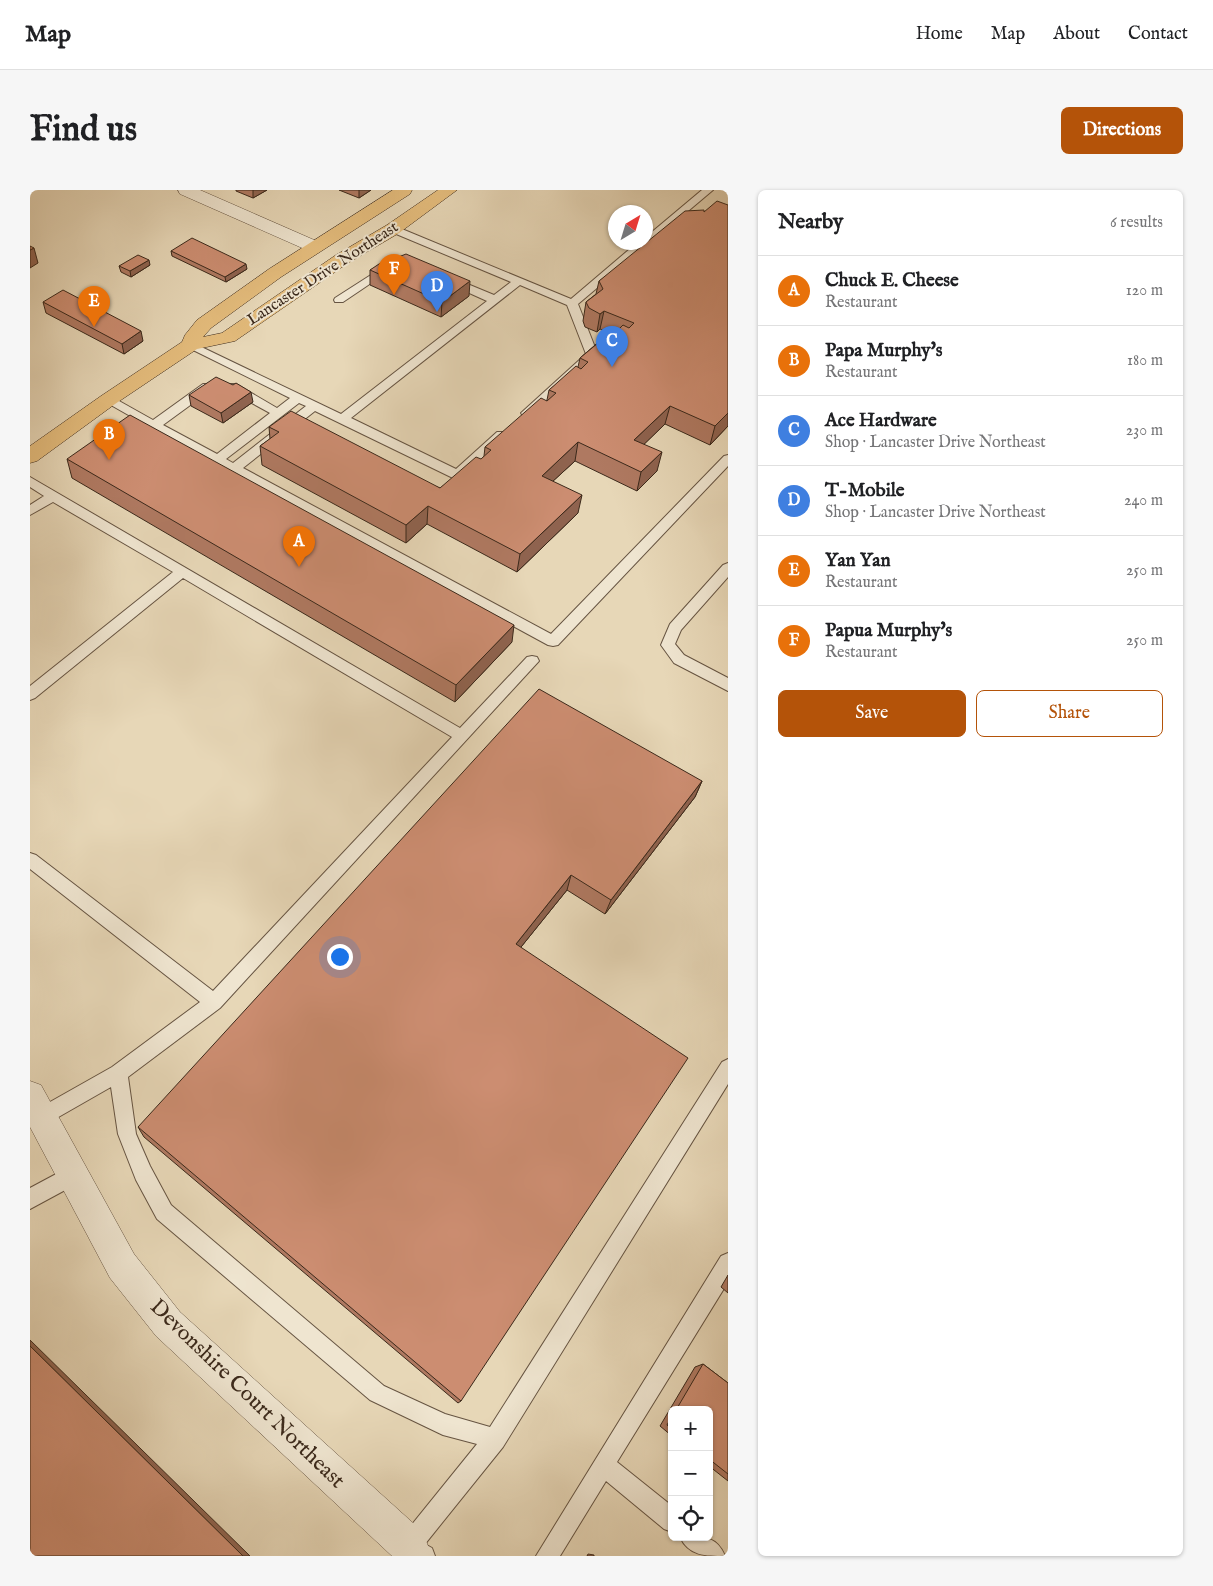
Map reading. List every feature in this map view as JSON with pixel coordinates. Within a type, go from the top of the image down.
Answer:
[{"type":"main road","name":"Lancaster Drive Northeast","points":[[191,345],[194,335],[204,324],[275,273],[404,190]]},
{"type":"main road","name":"Lancaster Drive Northeast","points":[[30,456],[108,400],[191,345],[228,337],[342,259],[393,229],[449,190]]},
{"type":"main road","points":[[269,310],[271,299],[277,288],[322,256],[322,250],[315,247]]},
{"type":"street","points":[[189,191],[315,247]]},
{"type":"street","name":"Devonshire Court Northeast","points":[[36,1106],[122,1266],[168,1324],[417,1551]]},
{"type":"lane","points":[[653,235],[708,190]]},
{"type":"lane","points":[[191,345],[457,475],[592,355],[572,303],[393,229]]},
{"type":"lane","points":[[572,303],[635,250]]},
{"type":"lane","points":[[339,300],[389,266],[399,263]]},
{"type":"lane","points":[[443,277],[495,300]]},
{"type":"lane","points":[[342,419],[519,281]]},
{"type":"lane","points":[[154,425],[209,386],[219,383],[278,413]]},
{"type":"lane","points":[[217,460],[298,397]]},
{"type":"lane","points":[[108,400],[553,642],[728,459]]},
{"type":"lane","points":[[233,469],[315,405]]},
{"type":"lane","points":[[30,481],[462,736]]},
{"type":"lane","points":[[30,511],[53,496]]},
{"type":"lane","points":[[728,568],[675,628],[668,645],[679,659],[728,685]]},
{"type":"lane","points":[[30,694],[182,572]]},
{"type":"lane","points":[[36,1106],[118,1073],[214,1002],[532,661]]},
{"type":"lane","points":[[30,860],[214,1002]]},
{"type":"lane","points":[[417,1551],[494,1440],[728,1068]]},
{"type":"lane","points":[[118,1073],[127,1134],[143,1173],[164,1212],[376,1393],[443,1424],[494,1440]]},
{"type":"lane","points":[[30,1200],[73,1175]]},
{"type":"lane","points":[[547,1556],[728,1263]]},
{"type":"lane","points":[[604,1465],[668,1518]]},
{"type":"lane","points":[[696,1541],[714,1556]]},
{"type":"building","points":[[717,201],[728,205],[728,413],[715,426],[670,406],[634,440],[662,452],[641,472],[578,442],[542,476],[582,495],[520,554],[428,506],[406,525],[260,446],[279,432],[269,427],[291,411],[440,488],[476,457],[481,459],[491,450],[485,447],[541,398],[547,401],[556,393],[549,390],[576,366],[581,369],[588,362],[580,358],[616,328],[619,329],[623,325],[629,328],[634,323],[604,311],[600,314],[589,308],[586,302],[603,289],[599,281],[637,250],[653,250],[653,237],[685,211],[704,210],[704,212]]},
{"type":"building","points":[[192,238],[246,264],[225,277],[171,251]]},
{"type":"building","points":[[406,254],[470,281],[442,302],[370,270],[391,256],[396,258]]},
{"type":"building","points":[[138,255],[149,260],[130,271],[119,266]]},
{"type":"building","points":[[63,290],[141,331],[122,344],[43,302]]},
{"type":"building","points":[[216,377],[233,385],[236,383],[251,392],[221,413],[189,395]]},
{"type":"building","points":[[130,415],[514,625],[456,685],[67,459]]},
{"type":"building","points":[[539,689],[702,781],[611,900],[571,875],[516,944],[688,1058],[461,1401],[138,1127]]},
{"type":"building","points":[[30,1346],[243,1556],[30,1556]]},
{"type":"building","points":[[703,1364],[728,1383],[728,1474],[713,1462],[713,1406],[678,1406]]},
{"type":"place","name":"Papua Murphy's","points":[[394,295]]},
{"type":"place","name":"T-Mobile","points":[[437,312]]},
{"type":"place","name":"Yan Yan","points":[[94,327]]},
{"type":"place","name":"Ace Hardware","points":[[612,367]]},
{"type":"place","name":"Papa Murphy's","points":[[109,460]]},
{"type":"place","name":"Chuck E. Cheese","points":[[299,567]]}]
